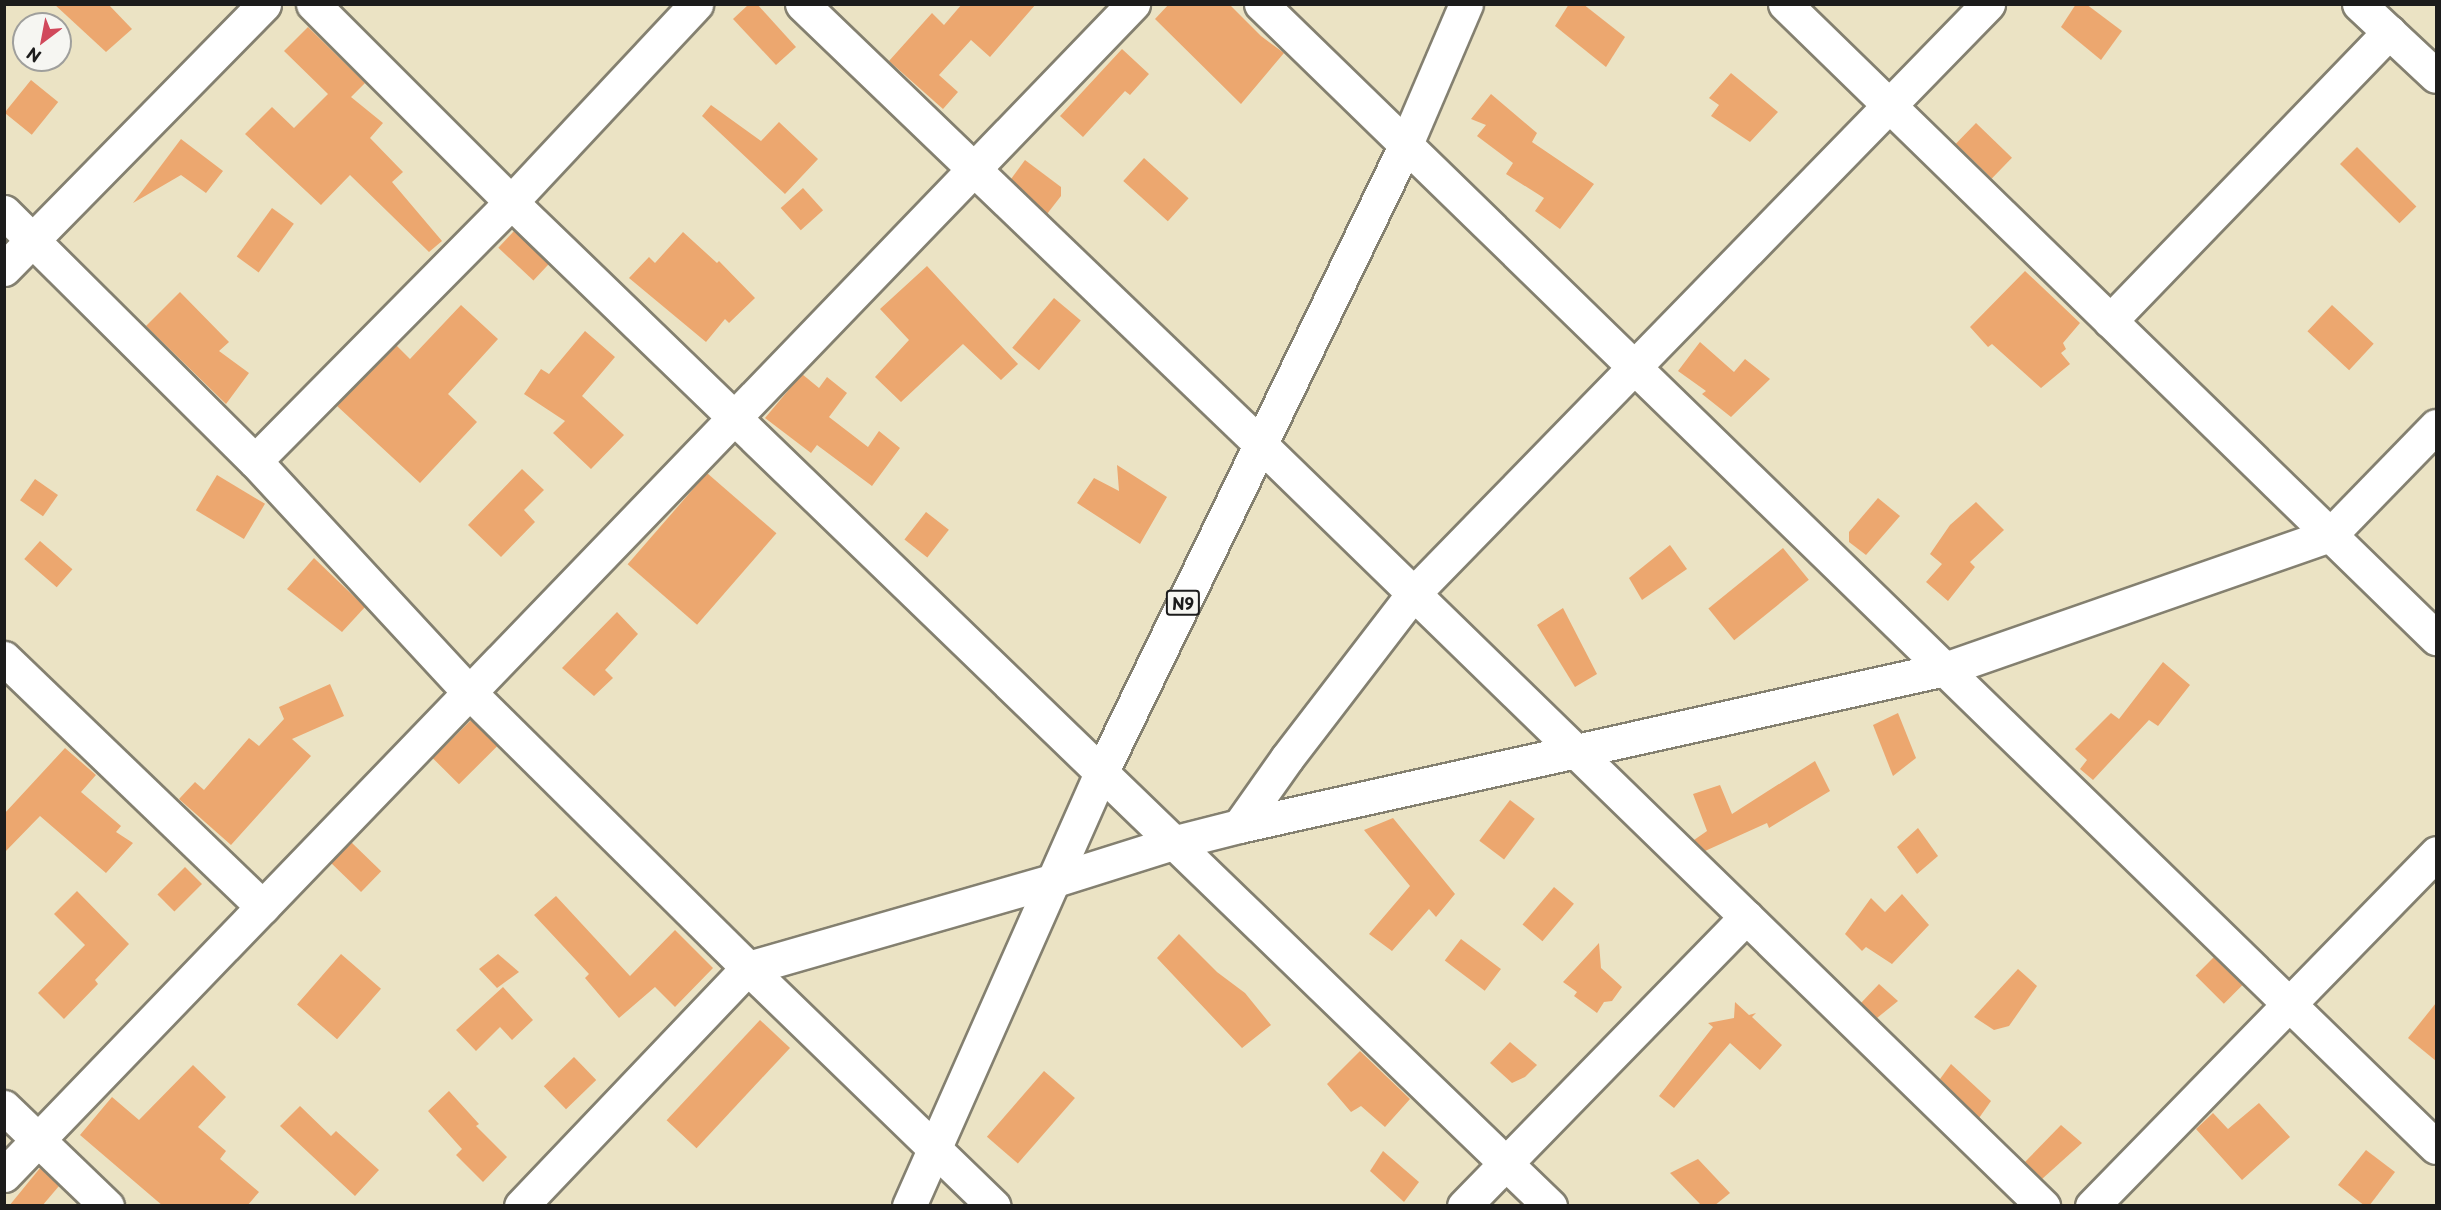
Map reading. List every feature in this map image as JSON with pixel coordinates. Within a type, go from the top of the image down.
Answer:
[{"type":"street","points":[[4,269],[264,4]]},
{"type":"street","points":[[313,4],[511,202],[1176,842],[1550,1206]]},
{"type":"street","points":[[255,461],[511,202],[696,4]]},
{"type":"street","points":[[802,4],[972,170],[1260,444],[2043,1206]]},
{"type":"street","points":[[4,1175],[40,1141],[734,416],[1133,4]]},
{"type":"street","points":[[1261,4],[2436,1147]]},
{"type":"street","name":"N9","points":[[909,1206],[933,1147],[1102,771],[1406,144],[1466,4]]},
{"type":"street","points":[[1785,4],[2436,638]]},
{"type":"street","points":[[1239,826],[1287,758],[1413,594],[1988,4]]},
{"type":"street","points":[[2359,4],[2436,76]]},
{"type":"street","points":[[2110,321],[2389,33]]},
{"type":"street","points":[[4,212],[255,461],[470,692],[748,968],[994,1206]]},
{"type":"street","points":[[528,1203],[748,968],[1052,881],[1176,842],[1239,826],[1945,669],[2330,535],[2436,426]]},
{"type":"street","points":[[4,658],[263,907]]},
{"type":"street","points":[[2092,1206],[2436,853]]},
{"type":"street","points":[[1464,1206],[1746,917]]},
{"type":"street","points":[[4,1107],[107,1206]]},
{"type":"building","points":[[54,4],[108,4],[132,29],[106,52],[72,21],[72,12],[63,12]]},
{"type":"building","points":[[749,4],[757,4],[796,47],[776,65],[733,19]]},
{"type":"building","points":[[962,4],[1036,4],[990,57],[971,40],[939,75],[958,92],[943,109],[889,61],[932,13],[944,25]]},
{"type":"building","points":[[1169,4],[1229,4],[1261,36],[1284,53],[1241,104],[1155,19]]},
{"type":"building","points":[[1569,4],[1583,4],[1625,37],[1606,67],[1555,26]]},
{"type":"building","points":[[2076,4],[2086,4],[2122,31],[2101,60],[2061,27]]},
{"type":"building","points":[[308,27],[365,83],[351,97],[383,123],[370,138],[403,172],[392,182],[442,241],[429,252],[350,175],[321,205],[245,134],[272,107],[294,128],[328,94],[284,51]]},
{"type":"building","points":[[1122,49],[1149,74],[1130,95],[1125,91],[1083,137],[1060,116]]},
{"type":"building","points":[[1731,73],[1778,112],[1750,142],[1711,116],[1719,105],[1709,98]]},
{"type":"building","points":[[31,80],[58,102],[32,135],[5,113]]},
{"type":"building","points":[[1491,94],[1537,133],[1532,142],[1594,184],[1560,229],[1535,211],[1544,198],[1506,174],[1513,163],[1477,136],[1486,125],[1471,119]]},
{"type":"building","points":[[711,105],[761,141],[779,122],[818,159],[785,194],[702,116]]},
{"type":"building","points":[[1976,123],[2012,158],[1992,179],[1956,144]]},
{"type":"building","points":[[181,139],[223,171],[206,193],[181,175],[133,203]]},
{"type":"building","points":[[2357,147],[2416,206],[2399,223],[2340,164]]},
{"type":"building","points":[[1144,158],[1189,198],[1168,221],[1123,181]]},
{"type":"building","points":[[1025,160],[1061,187],[1061,196],[1047,214],[1011,179]]},
{"type":"building","points":[[803,188],[823,210],[801,230],[781,208]]},
{"type":"building","points":[[272,208],[294,224],[259,272],[237,257]]},
{"type":"building","points":[[514,231],[549,264],[533,281],[498,248]]},
{"type":"building","points":[[683,232],[717,263],[719,261],[755,298],[729,323],[725,319],[706,342],[629,278],[649,257],[655,263]]},
{"type":"building","points":[[927,266],[1018,364],[1001,380],[963,344],[901,402],[875,377],[909,340],[880,309]]},
{"type":"building","points":[[2025,271],[2080,323],[2063,343],[2066,349],[2061,353],[2070,364],[2041,388],[1992,344],[1988,347],[1970,327]]},
{"type":"building","points":[[180,292],[229,342],[219,351],[249,373],[226,404],[146,326]]},
{"type":"building","points":[[1054,298],[1081,320],[1039,370],[1012,348]]},
{"type":"building","points":[[461,305],[498,339],[448,394],[477,422],[420,483],[336,405],[396,345],[410,359]]},
{"type":"building","points":[[2332,305],[2374,344],[2349,370],[2307,331]]},
{"type":"building","points":[[585,331],[615,357],[582,396],[624,435],[591,469],[553,433],[565,421],[524,394],[541,369],[549,374]]},
{"type":"building","points":[[1700,342],[1734,372],[1745,359],[1770,379],[1731,417],[1702,394],[1706,391],[1678,371]]},
{"type":"building","points":[[802,374],[819,388],[827,377],[847,393],[829,417],[868,447],[879,431],[900,448],[872,486],[817,445],[811,453],[765,418]]},
{"type":"building","points":[[1117,465],[1167,497],[1140,544],[1077,503],[1094,478],[1119,491]]},
{"type":"building","points":[[522,469],[544,490],[524,510],[535,522],[501,557],[468,525]]},
{"type":"building","points":[[707,473],[776,533],[697,625],[628,564]]},
{"type":"building","points":[[217,475],[265,504],[244,539],[196,510]]},
{"type":"building","points":[[35,479],[58,495],[43,516],[20,500]]},
{"type":"building","points":[[1878,498],[1900,516],[1866,555],[1849,542],[1849,532]]},
{"type":"building","points":[[1976,502],[2004,530],[1970,562],[1975,567],[1948,601],[1926,582],[1942,564],[1930,554],[1950,525]]},
{"type":"building","points":[[926,512],[949,530],[927,557],[904,540]]},
{"type":"building","points":[[40,541],[72,569],[57,587],[24,559]]},
{"type":"building","points":[[1670,545],[1687,569],[1642,600],[1629,578]]},
{"type":"building","points":[[1783,548],[1809,580],[1734,640],[1708,608]]},
{"type":"building","points":[[314,558],[365,607],[342,632],[287,589]]},
{"type":"building","points":[[1563,608],[1597,674],[1575,687],[1537,625]]},
{"type":"building","points":[[617,612],[638,634],[605,670],[613,678],[594,696],[562,668]]},
{"type":"building","points":[[2163,662],[2190,685],[2158,726],[2149,720],[2093,780],[2080,769],[2087,760],[2075,749],[2111,713],[2119,719]]},
{"type":"building","points":[[330,684],[344,716],[292,739],[311,756],[231,845],[179,799],[195,782],[204,790],[249,738],[259,746],[284,719],[279,707]]},
{"type":"building","points":[[1898,713],[1916,758],[1893,776],[1873,725]]},
{"type":"building","points":[[471,720],[497,746],[459,784],[433,758]]},
{"type":"building","points":[[65,748],[96,775],[81,792],[121,826],[116,832],[133,843],[106,873],[40,816],[4,853],[4,814]]},
{"type":"building","points":[[1815,761],[1830,791],[1769,828],[1767,823],[1705,851],[1694,840],[1707,831],[1693,794],[1720,785],[1732,814]]},
{"type":"building","points":[[1510,800],[1535,819],[1504,859],[1479,841]]},
{"type":"building","points":[[1393,818],[1455,894],[1436,917],[1429,909],[1392,951],[1369,934],[1410,886],[1364,830]]},
{"type":"building","points":[[1918,828],[1938,856],[1917,874],[1897,847]]},
{"type":"building","points":[[351,842],[381,871],[361,892],[331,863]]},
{"type":"building","points":[[185,867],[202,884],[174,912],[157,895]]},
{"type":"building","points":[[1554,887],[1574,904],[1542,941],[1523,925]]},
{"type":"building","points":[[77,891],[129,944],[95,980],[98,984],[64,1019],[38,993],[85,945],[54,914]]},
{"type":"building","points":[[1902,894],[1929,925],[1892,964],[1866,947],[1862,951],[1845,934],[1871,898],[1885,912]]},
{"type":"building","points":[[556,896],[630,976],[675,930],[713,968],[675,1007],[655,987],[619,1018],[585,978],[589,974],[534,915]]},
{"type":"building","points":[[1179,934],[1217,972],[1245,993],[1271,1025],[1242,1048],[1157,958]]},
{"type":"building","points":[[1461,939],[1501,969],[1485,991],[1445,961]]},
{"type":"building","points":[[1599,943],[1601,968],[1622,987],[1612,1001],[1604,1002],[1597,1013],[1574,996],[1577,992],[1563,982]]},
{"type":"building","points":[[341,954],[381,989],[337,1039],[297,1005]]},
{"type":"building","points":[[498,954],[519,972],[497,988],[479,969]]},
{"type":"building","points":[[2214,957],[2242,985],[2224,1004],[2196,975]]},
{"type":"building","points":[[2018,969],[2037,986],[2009,1026],[1994,1030],[1974,1017]]},
{"type":"building","points":[[1879,984],[1898,1001],[1877,1018],[1861,1003]]},
{"type":"building","points":[[503,987],[533,1020],[512,1040],[500,1027],[476,1051],[456,1030]]},
{"type":"building","points":[[1735,1002],[1749,1015],[1756,1013],[1752,1017],[1782,1045],[1760,1070],[1730,1043],[1674,1108],[1659,1096],[1713,1027],[1708,1023],[1734,1018]]},
{"type":"building","points":[[2436,1003],[2436,1061],[2408,1038]]},
{"type":"building","points":[[760,1020],[790,1048],[697,1148],[667,1120]]},
{"type":"building","points":[[1510,1042],[1537,1065],[1525,1077],[1512,1083],[1490,1063]]},
{"type":"building","points":[[1360,1051],[1410,1099],[1385,1127],[1361,1106],[1351,1112],[1327,1084]]},
{"type":"building","points":[[574,1057],[596,1080],[566,1109],[544,1086]]},
{"type":"building","points":[[1951,1064],[1991,1101],[1979,1118],[1940,1079]]},
{"type":"building","points":[[193,1065],[226,1097],[198,1127],[226,1151],[220,1159],[259,1192],[247,1206],[163,1206],[80,1135],[112,1097],[139,1120]]},
{"type":"building","points":[[1044,1071],[1075,1098],[1018,1164],[987,1137]]},
{"type":"building","points":[[449,1091],[479,1124],[476,1126],[507,1157],[483,1182],[456,1155],[462,1149],[428,1111]]},
{"type":"building","points":[[2259,1103],[2290,1137],[2242,1180],[2196,1129],[2213,1113],[2228,1129]]},
{"type":"building","points":[[300,1106],[331,1136],[336,1131],[379,1170],[355,1196],[280,1126]]},
{"type":"building","points":[[2061,1125],[2082,1143],[2042,1179],[2025,1162]]},
{"type":"building","points":[[2366,1150],[2395,1172],[2369,1206],[2365,1206],[2338,1185]]},
{"type":"building","points":[[1383,1151],[1419,1182],[1404,1202],[1370,1171]]},
{"type":"building","points":[[1698,1159],[1730,1193],[1714,1206],[1702,1206],[1670,1173]]},
{"type":"building","points":[[40,1168],[59,1186],[42,1206],[9,1206]]}]
